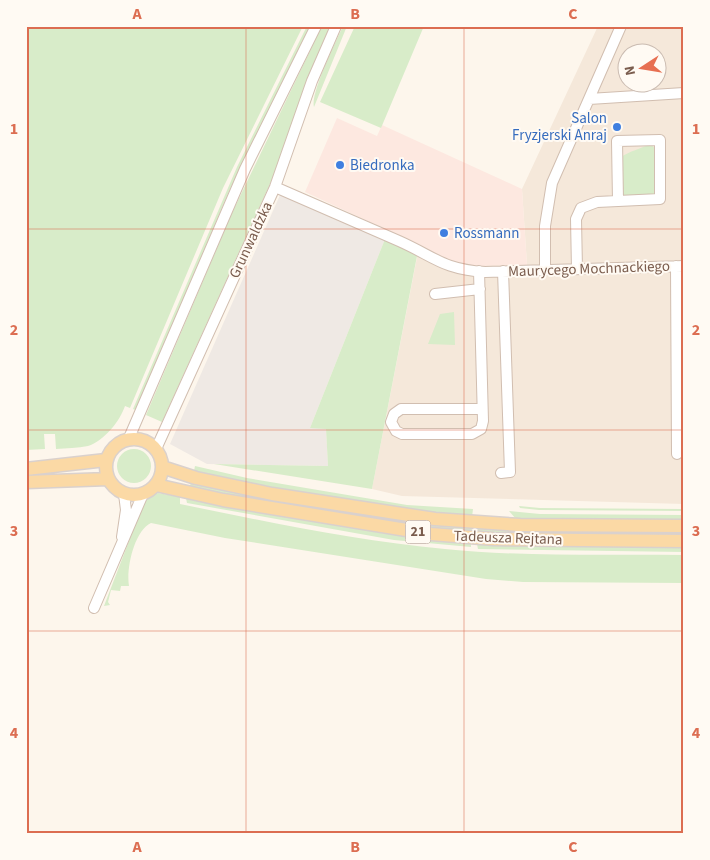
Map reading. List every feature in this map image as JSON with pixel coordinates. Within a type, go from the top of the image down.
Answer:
[{"type":"main road","points":[[129,438],[139,438],[156,449],[162,467],[156,485],[143,494],[124,494],[108,479],[106,460],[114,446],[129,438]]},
{"type":"main road","points":[[26,469],[106,460]]},
{"type":"main road","name":"Tadeusza Rejtana","points":[[162,467],[215,482],[272,494],[435,519],[520,525],[684,526]]},
{"type":"main road","points":[[26,482],[108,479]]},
{"type":"main road","name":"Tadeusza Rejtana","points":[[156,485],[223,500],[431,534],[523,540],[684,542]]},
{"type":"street","points":[[129,438],[245,170],[316,26]]},
{"type":"street","name":"Grunwaldzka","points":[[156,449],[275,187],[312,81],[336,26]]},
{"type":"street","points":[[544,270],[544,226],[549,195],[621,26]]},
{"type":"street","points":[[589,98],[684,94]]},
{"type":"street","points":[[576,269],[576,219],[578,212],[591,203],[660,199],[660,140],[618,141],[618,201]]},
{"type":"street","name":"Maurycego Mochnackiego","points":[[275,187],[407,245],[442,265],[479,271],[680,266]]},
{"type":"street","points":[[677,454],[680,403],[680,266]]},
{"type":"street","points":[[479,271],[482,409],[481,429],[472,434],[402,434],[396,431],[392,422],[394,414],[401,409],[482,409]]},
{"type":"street","points":[[499,271],[510,472],[501,473]]},
{"type":"street","points":[[435,294],[480,289]]},
{"type":"street","points":[[119,554],[126,510],[124,494]]},
{"type":"street","points":[[94,608],[119,554],[143,494]]},
{"type":"shaded area","points":[[598,26],[684,26],[684,504],[402,496],[372,489],[419,247],[527,265],[522,189]]},
{"type":"shaded area","points":[[337,118],[377,136],[382,125],[522,189],[527,265],[474,266],[438,258],[415,243],[305,192]]},
{"type":"shaded area","points":[[280,195],[385,239],[310,428],[326,428],[328,466],[207,464],[170,444]]},
{"type":"green space","points":[[26,26],[303,26],[223,188],[130,408],[125,406],[115,424],[100,440],[84,447],[56,449],[55,434],[44,434],[45,449],[26,450]]},
{"type":"green space","points":[[307,26],[310,26],[230,189],[136,410],[133,409],[237,167]]},
{"type":"green space","points":[[322,26],[331,26],[274,175],[162,422],[146,415],[231,215]]},
{"type":"green space","points":[[343,26],[347,26],[314,107],[316,91]]},
{"type":"green space","points":[[355,26],[424,26],[381,128],[320,102]]},
{"type":"green space","points":[[650,144],[658,151],[658,190],[654,196],[623,198],[620,193],[621,157]]},
{"type":"green space","points":[[385,239],[417,256],[372,489],[214,464],[328,466],[326,429],[310,428]]},
{"type":"green space","points":[[454,312],[455,345],[428,344],[440,314]]},
{"type":"green space","points":[[134,449],[146,454],[151,466],[146,478],[134,483],[122,478],[117,466],[122,454]]},
{"type":"green space","points":[[195,466],[247,478],[407,505],[473,509],[472,517],[402,509],[297,493],[194,471]]},
{"type":"green space","points":[[191,482],[242,494],[384,518],[472,528],[471,533],[440,530],[218,493],[190,486]]},
{"type":"green space","points":[[158,493],[180,497],[180,504],[246,518],[412,546],[475,552],[564,555],[684,555],[684,583],[523,582],[486,579],[225,538],[151,523],[140,534],[132,551],[128,579],[129,586],[121,586],[120,591],[111,590],[108,602],[110,605],[104,606],[144,502],[150,496]]},
{"type":"green space","points":[[186,498],[381,533],[471,544],[471,547],[394,540],[187,503]]},
{"type":"green space","points":[[519,506],[540,508],[684,509],[684,511],[539,510],[520,508]]},
{"type":"green space","points":[[509,511],[540,514],[684,515],[684,521],[516,519]]},
{"type":"green space","points":[[478,529],[684,532],[684,536],[478,533]]},
{"type":"green space","points":[[477,544],[684,547],[684,552],[478,549]]},
{"type":"place","name":"Salon Fryzjerski Anraj","points":[[617,127]]},
{"type":"place","name":"Biedronka","points":[[340,165]]},
{"type":"place","name":"Rossmann","points":[[444,233]]}]
